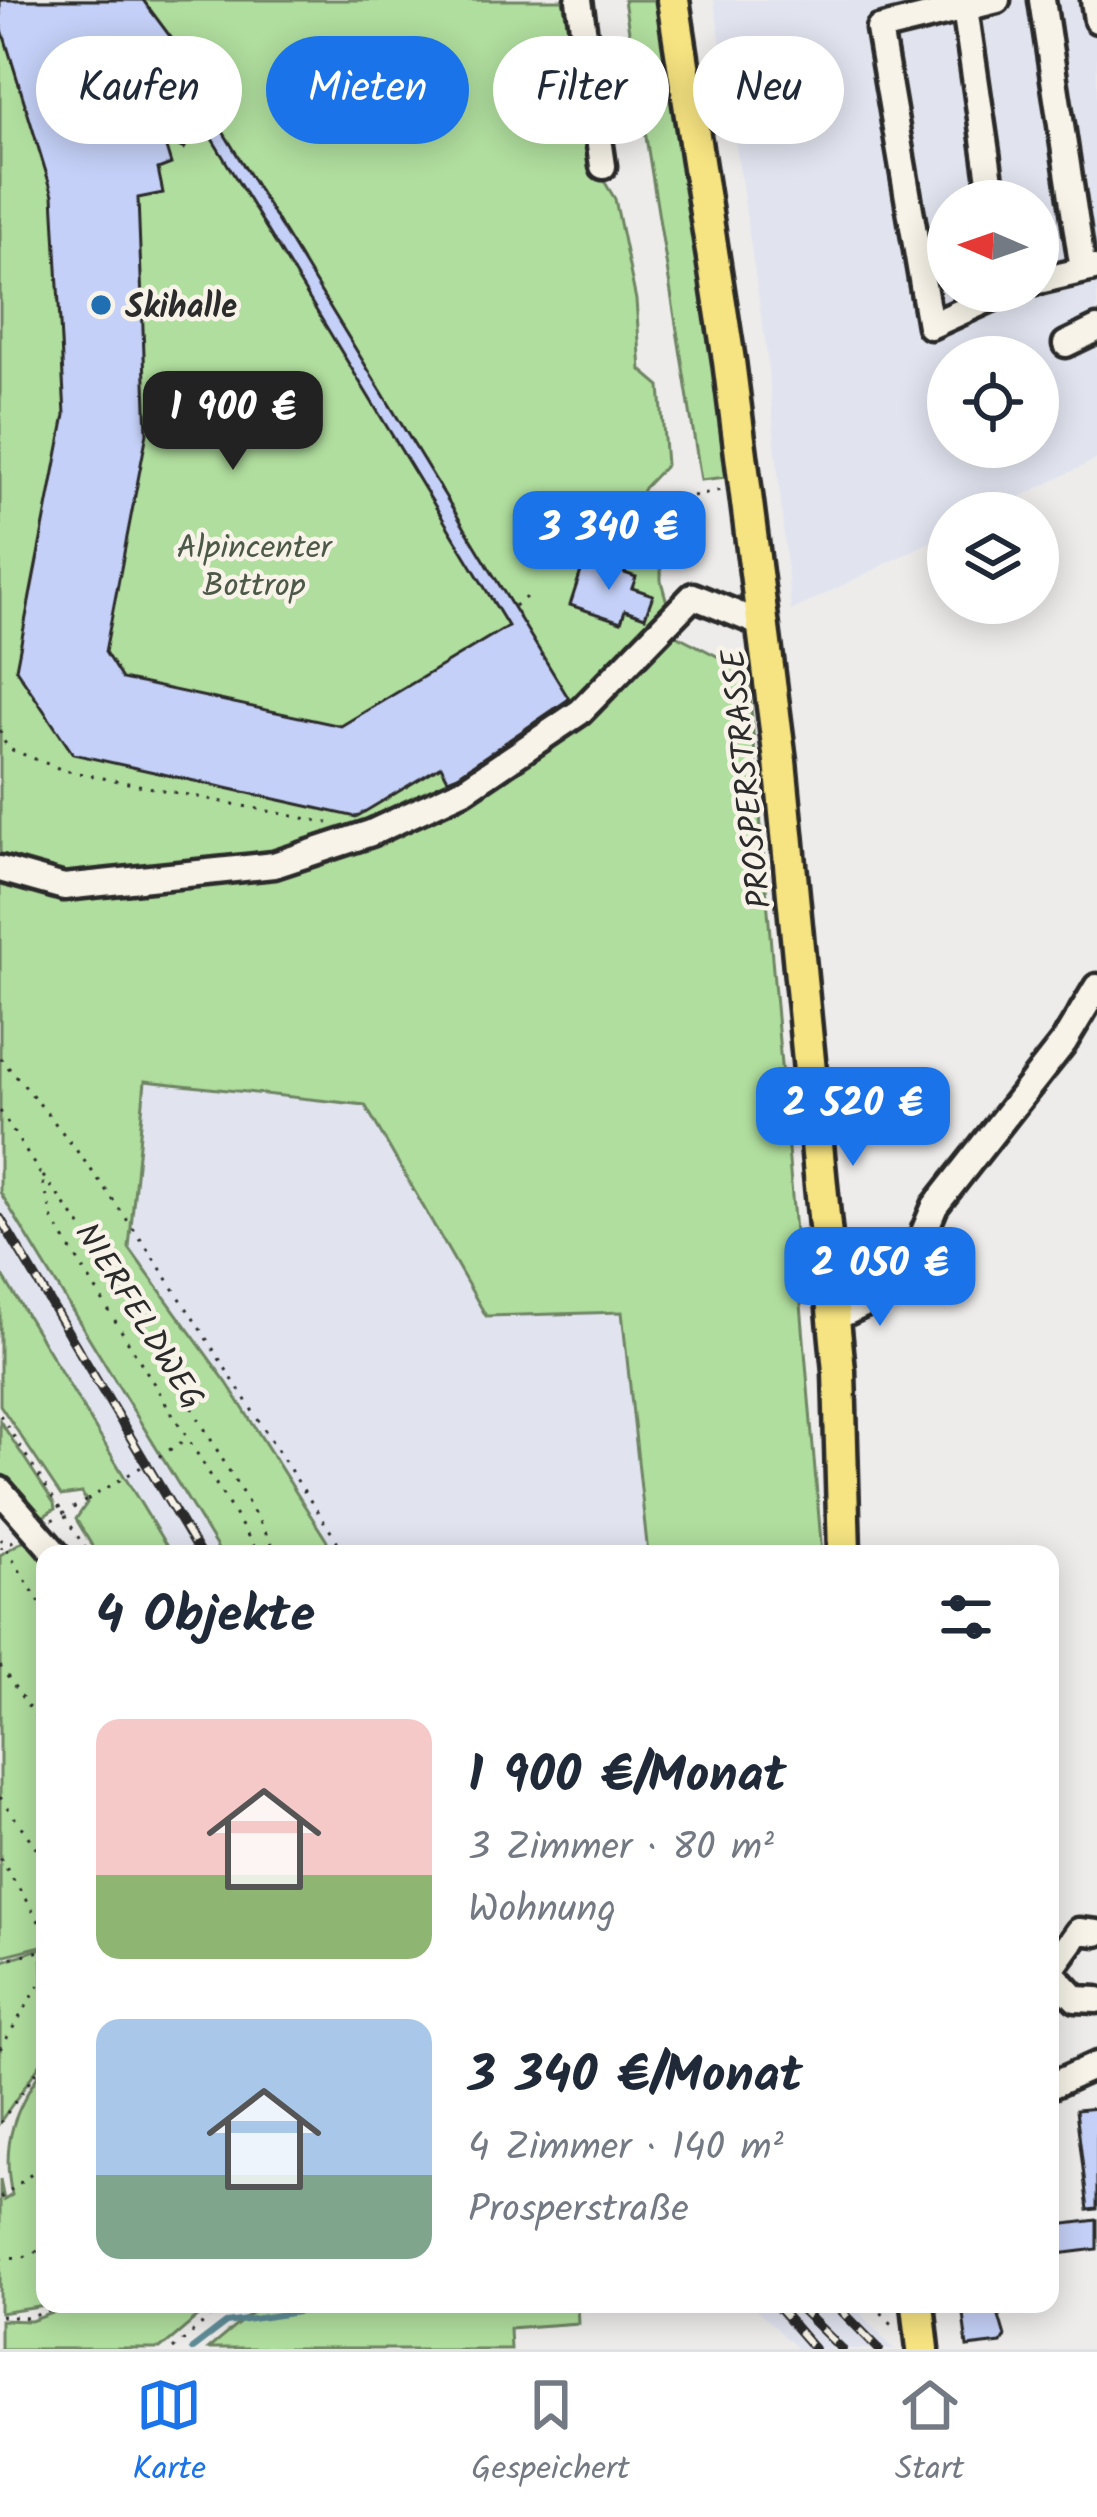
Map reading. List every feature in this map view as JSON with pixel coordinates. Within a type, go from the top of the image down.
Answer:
[{"type":"main road","name":"PROSPERSTRASSE","points":[[673,0],[764,625],[834,1318],[844,1545]]},
{"type":"main road","points":[[915,2345],[918,2313]]},
{"type":"street","points":[[579,0],[603,166]]},
{"type":"street","points":[[927,309],[879,29],[997,0]]},
{"type":"street","points":[[1042,0],[1090,269],[1059,276]]},
{"type":"street","points":[[1094,0],[1097,20]]},
{"type":"street","points":[[965,8],[990,180]]},
{"type":"street","points":[[928,312],[930,326],[961,312]]},
{"type":"street","points":[[1066,344],[1097,329]]},
{"type":"street","points":[[0,869],[64,886],[274,865],[370,833],[466,789],[580,712],[693,596],[764,625]]},
{"type":"street","points":[[834,1318],[901,1287],[935,1206],[1064,1042],[1097,987]]},
{"type":"street","points":[[0,1490],[48,1545]]},
{"type":"street","points":[[1059,1959],[1079,1931],[1097,1933]]},
{"type":"street","points":[[1059,1981],[1076,1999],[1097,2000]]},
{"type":"street","points":[[1059,2082],[1097,2065]]},
{"type":"path","points":[[564,515],[602,541],[618,521],[663,525]]},
{"type":"path","points":[[514,606],[529,595]]},
{"type":"path","points":[[0,730],[8,748],[63,770],[327,822]]},
{"type":"path","points":[[0,1058],[61,1125],[121,1208],[340,1545]]},
{"type":"path","name":"NIERFELDWEG","points":[[0,1111],[41,1175],[62,1232],[189,1438],[63,1514]]},
{"type":"path","points":[[41,1175],[100,1252],[273,1545]]},
{"type":"path","points":[[0,1415],[83,1545]]},
{"type":"path","points":[[189,1438],[254,1545]]},
{"type":"path","points":[[0,1539],[36,1597]]},
{"type":"path","points":[[0,1666],[36,1717]]},
{"type":"path","points":[[0,1797],[36,1847]]},
{"type":"path","points":[[0,1858],[36,1916]]},
{"type":"path","points":[[0,1960],[36,1952]]},
{"type":"path","points":[[0,2050],[36,1991]]},
{"type":"path","points":[[0,2123],[36,2073]]},
{"type":"path","points":[[0,2198],[36,2171]]},
{"type":"path","points":[[0,2258],[36,2251]]},
{"type":"path","points":[[0,2316],[27,2318],[43,2313]]},
{"type":"path","points":[[173,2349],[215,2313]]},
{"type":"path","points":[[882,2313],[915,2345]]},
{"type":"shaded area","points":[[714,0],[1097,0],[1097,459],[1030,492],[927,492],[927,543],[791,611],[766,348],[736,144],[844,144],[844,36],[719,36]]},
{"type":"shaded area","points":[[144,1081],[365,1105],[486,1316],[622,1311],[647,1545],[329,1545],[227,1383],[129,1248]]},
{"type":"shaded area","points":[[0,1192],[216,1545],[166,1545],[0,1271]]},
{"type":"shaded area","points":[[759,2313],[860,2313],[894,2349],[797,2349]]},
{"type":"green space","name":"Alpincenter Bottrop","points":[[0,0],[563,0],[569,36],[493,36],[493,144],[587,144],[589,156],[615,199],[636,300],[641,370],[660,386],[666,465],[644,488],[628,521],[661,556],[661,581],[676,635],[748,672],[821,1545],[647,1545],[622,1312],[486,1316],[365,1105],[145,1081],[129,1248],[227,1383],[329,1545],[216,1545],[0,1192]]},
{"type":"green space","points":[[624,0],[657,0],[663,36],[630,36]]},
{"type":"green space","points":[[669,73],[735,476],[701,480],[647,144],[669,144]]},
{"type":"green space","points":[[0,1271],[167,1545],[92,1545],[76,1519],[87,1503],[82,1493],[61,1496],[0,1405]]},
{"type":"green space","points":[[0,1421],[54,1503],[55,1509],[36,1521],[0,1479]]},
{"type":"green space","points":[[28,1538],[36,1547],[36,1947],[6,1955],[0,1955],[0,1555]]},
{"type":"green space","points":[[36,1950],[36,2070],[0,2122],[0,1962]]},
{"type":"green space","points":[[36,2080],[36,2308],[0,2313],[0,2180],[4,2200],[12,2195],[10,2142]]},
{"type":"green space","points":[[53,2313],[202,2313],[160,2349],[0,2349],[0,2320],[31,2321]]},
{"type":"green space","points":[[251,2313],[577,2313],[578,2323],[509,2328],[510,2349],[208,2349]]},
{"type":"building","name":"Skihalle","points":[[0,0],[143,0],[170,36],[36,36],[36,140],[0,23]]},
{"type":"building","name":"Skihalle","points":[[37,144],[165,144],[171,164],[158,169],[163,193],[138,198],[147,433],[105,652],[122,679],[341,726],[508,626],[215,144],[231,144],[569,699],[458,775],[448,779],[441,766],[356,817],[73,754],[16,669],[65,415],[53,195]]},
{"type":"building","points":[[585,559],[636,577],[632,588],[653,595],[645,617],[625,610],[621,622],[570,605]]},
{"type":"building","points":[[1097,2108],[1097,2209],[1088,2210],[1076,2110]]},
{"type":"building","points":[[1097,2220],[1097,2249],[1059,2254],[1059,2225]]},
{"type":"building","points":[[963,2313],[998,2313],[1005,2336],[1001,2343],[967,2347]]},
{"type":"waterway","points":[[192,2349],[226,2323],[292,2313]]},
{"type":"railway","points":[[0,1218],[195,1545]]},
{"type":"railway","points":[[783,2313],[814,2349]]},
{"type":"railway","points":[[805,2313],[842,2349]]},
{"type":"railway","points":[[844,2313],[879,2349]]},
{"type":"place","name":"Skihalle","points":[[101,305]]}]
